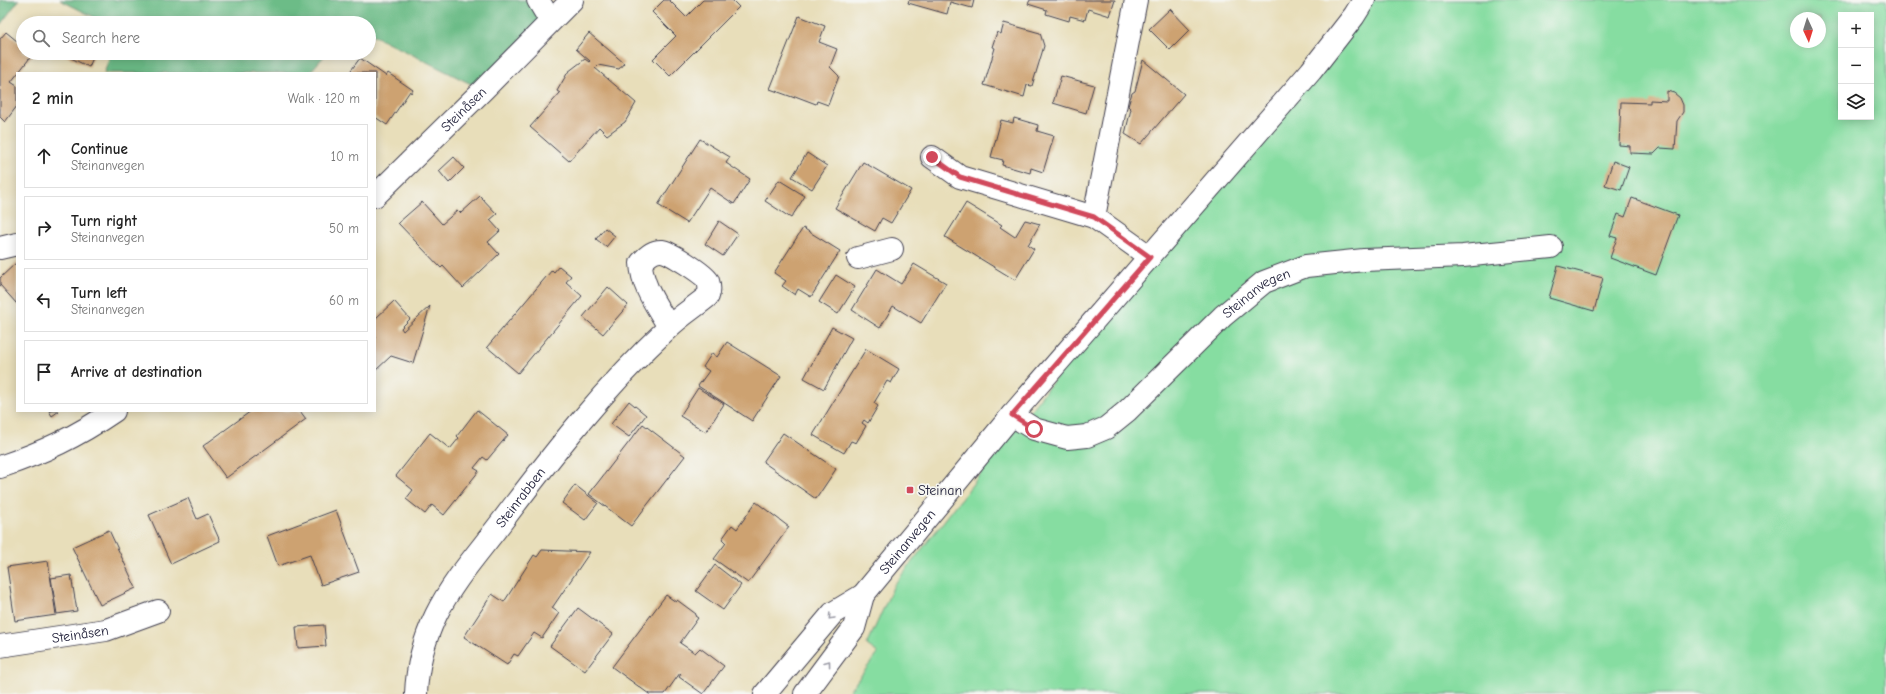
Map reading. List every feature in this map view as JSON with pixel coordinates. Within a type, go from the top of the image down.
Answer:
[{"type":"street","points":[[538,0],[550,20]]},
{"type":"street","name":"Steinåsen","points":[[376,195],[484,90],[550,20],[572,0]]},
{"type":"street","points":[[1094,217],[1136,0]]},
{"type":"street","name":"Steinanvegen","points":[[765,694],[834,613],[863,595],[1012,415],[1311,71],[1354,16],[1364,0]]},
{"type":"street","points":[[932,157],[960,177],[1094,217],[1150,257]]},
{"type":"street","points":[[0,248],[16,244]]},
{"type":"street","name":"Steinanvegen","points":[[1012,415],[1034,429],[1067,438],[1087,436],[1106,428],[1127,411],[1223,316],[1264,282],[1306,266],[1364,260],[1463,256],[1551,247]]},
{"type":"street","points":[[858,258],[892,249]]},
{"type":"street","name":"Steinrabben","points":[[416,694],[418,663],[436,615],[450,591],[550,458],[614,382],[669,327]]},
{"type":"street","points":[[0,467],[35,455],[84,432],[113,412]]},
{"type":"street","name":"Steinanvegen","points":[[804,694],[854,628],[863,595]]},
{"type":"street","name":"Steinåsen","points":[[0,646],[106,630],[158,610]]},
{"type":"green space","points":[[0,0],[19,0],[0,25]]},
{"type":"green space","points":[[60,0],[545,0],[550,20],[483,90],[376,36],[376,16],[92,16]]},
{"type":"green space","points":[[1367,0],[1886,0],[1886,694],[847,694],[878,653],[867,645],[894,585],[1150,257]]},
{"type":"green space","points":[[109,60],[321,60],[310,72],[104,72]]},
{"type":"building","points":[[664,0],[669,0],[686,17],[703,0],[732,0],[739,7],[670,76],[653,59],[676,36],[652,12]]},
{"type":"building","points":[[909,0],[974,0],[972,8],[950,2],[947,14],[908,3]]},
{"type":"building","points":[[1030,0],[1115,0],[1110,16],[1088,9],[1085,20],[1070,16],[1069,21],[1046,14],[1047,10],[1028,4]]},
{"type":"building","points":[[1170,9],[1190,30],[1170,50],[1149,29]]},
{"type":"building","points":[[799,16],[825,26],[819,42],[837,49],[830,67],[839,76],[828,105],[817,101],[816,104],[770,89]]},
{"type":"building","points":[[1004,23],[1040,33],[1044,46],[1032,86],[1027,85],[1024,97],[984,85],[995,48],[992,47],[997,32],[1001,34]]},
{"type":"building","points":[[6,32],[16,40],[16,60],[28,60],[19,72],[16,72],[16,76],[11,82],[16,85],[16,107],[5,122],[0,117],[0,39]]},
{"type":"building","points":[[589,33],[624,63],[619,69],[598,65],[595,68],[636,103],[625,122],[607,135],[599,127],[569,161],[530,127],[560,93],[557,91],[568,72],[585,59],[589,62],[590,61],[576,49]]},
{"type":"building","points":[[75,60],[92,60],[89,67]]},
{"type":"building","points":[[359,60],[363,60],[386,76],[388,73],[413,90],[411,93],[410,91],[387,125],[376,118],[376,72],[350,72]]},
{"type":"building","points":[[1143,60],[1184,94],[1141,144],[1125,134],[1131,109],[1128,106],[1132,93],[1135,91]]},
{"type":"building","points":[[1061,76],[1094,85],[1086,113],[1053,103]]},
{"type":"building","points":[[1667,91],[1674,93],[1680,98],[1683,105],[1683,112],[1677,121],[1675,149],[1660,148],[1654,154],[1630,153],[1630,146],[1619,145],[1621,102],[1650,103],[1650,100],[1667,101]]},
{"type":"building","points":[[1014,118],[1038,125],[1037,131],[1054,136],[1043,172],[1031,168],[1030,173],[1002,165],[1003,160],[991,157],[1001,120],[1013,123]]},
{"type":"building","points":[[700,139],[730,157],[726,163],[750,179],[734,204],[710,188],[687,223],[658,205]]},
{"type":"building","points":[[807,153],[827,166],[812,189],[792,177]]},
{"type":"building","points":[[454,157],[464,168],[449,183],[439,171]]},
{"type":"building","points":[[1613,161],[1629,167],[1621,190],[1605,185]]},
{"type":"building","points":[[863,162],[911,190],[891,223],[882,218],[875,231],[835,208]]},
{"type":"building","points":[[779,180],[805,196],[791,218],[765,201]]},
{"type":"building","points":[[480,196],[497,214],[490,220],[500,231],[488,242],[499,254],[463,288],[443,266],[441,268],[398,223],[422,202],[442,224],[458,210],[461,213]]},
{"type":"building","points":[[1632,198],[1678,215],[1656,275],[1610,258],[1617,238],[1610,236],[1618,214],[1625,217]]},
{"type":"building","points":[[966,203],[1002,225],[1000,227],[1015,237],[1025,220],[1040,224],[1028,245],[1034,249],[1015,280],[945,237]]},
{"type":"building","points":[[719,221],[738,234],[723,256],[705,244]]},
{"type":"building","points":[[605,228],[615,236],[606,247],[596,239]]},
{"type":"building","points":[[803,228],[840,251],[811,297],[798,289],[795,295],[782,286],[786,281],[774,273]]},
{"type":"building","points":[[16,263],[16,303],[0,285],[0,278]]},
{"type":"building","points":[[914,264],[946,283],[921,323],[893,306],[880,328],[852,310],[877,269],[901,284]]},
{"type":"building","points":[[559,266],[571,276],[566,282],[582,296],[518,373],[487,347],[552,270],[554,272]]},
{"type":"building","points":[[1558,266],[1603,278],[1594,311],[1549,298]]},
{"type":"building","points":[[836,275],[855,287],[838,314],[819,302]]},
{"type":"building","points":[[608,287],[628,305],[603,334],[583,317]]},
{"type":"building","points":[[394,301],[410,319],[401,328],[403,331],[430,306],[413,363],[391,356],[376,370],[376,318]]},
{"type":"building","points":[[832,327],[852,338],[824,389],[804,378]]},
{"type":"building","points":[[727,342],[781,376],[752,421],[698,386],[709,371],[703,367],[712,353],[717,357]]},
{"type":"building","points":[[866,349],[899,369],[891,383],[887,381],[874,403],[878,406],[868,423],[864,420],[862,423],[866,426],[856,443],[851,441],[844,453],[813,435]]},
{"type":"building","points":[[698,388],[724,404],[706,432],[680,416]]},
{"type":"building","points":[[629,401],[646,415],[629,437],[611,424]]},
{"type":"building","points":[[477,410],[508,435],[487,460],[483,457],[474,468],[479,471],[444,515],[432,505],[425,514],[406,499],[413,490],[396,476],[430,433],[450,449],[459,438],[457,436]]},
{"type":"building","points":[[50,412],[58,412],[52,416]]},
{"type":"building","points":[[250,412],[301,412],[306,419],[226,478],[203,446]]},
{"type":"building","points":[[643,424],[685,456],[631,526],[589,494]]},
{"type":"building","points":[[783,433],[836,469],[816,499],[763,462]]},
{"type":"building","points":[[575,485],[598,503],[585,520],[562,503]]},
{"type":"building","points":[[188,498],[197,519],[208,514],[220,541],[171,564],[149,515]]},
{"type":"building","points":[[756,502],[789,527],[748,583],[714,559],[726,543],[722,539],[732,525],[737,529]]},
{"type":"building","points":[[336,510],[359,572],[321,585],[310,555],[278,566],[267,536]]},
{"type":"building","points":[[109,530],[136,588],[100,605],[72,547]]},
{"type":"building","points":[[542,550],[590,552],[552,608],[559,613],[542,638],[534,633],[518,656],[514,654],[507,665],[464,637],[492,594],[504,602],[534,555],[537,557]]},
{"type":"building","points":[[48,561],[56,615],[15,621],[7,567]]},
{"type":"building","points":[[715,565],[741,585],[723,610],[696,591]]},
{"type":"building","points":[[71,575],[77,611],[57,614],[51,578]]},
{"type":"building","points":[[666,595],[676,602],[677,600],[696,614],[695,616],[698,618],[680,643],[695,653],[700,648],[724,666],[703,694],[679,677],[681,674],[680,673],[665,694],[649,694],[612,667]]},
{"type":"building","points":[[578,608],[613,634],[585,671],[550,646]]},
{"type":"building","points":[[324,625],[326,646],[298,648],[296,627]]},
{"type":"place","name":"Steinan","points":[[910,490]]},
{"type":"route","points":[[932,157],[960,177],[1094,217],[1150,257],[1012,415],[1034,429]]}]
